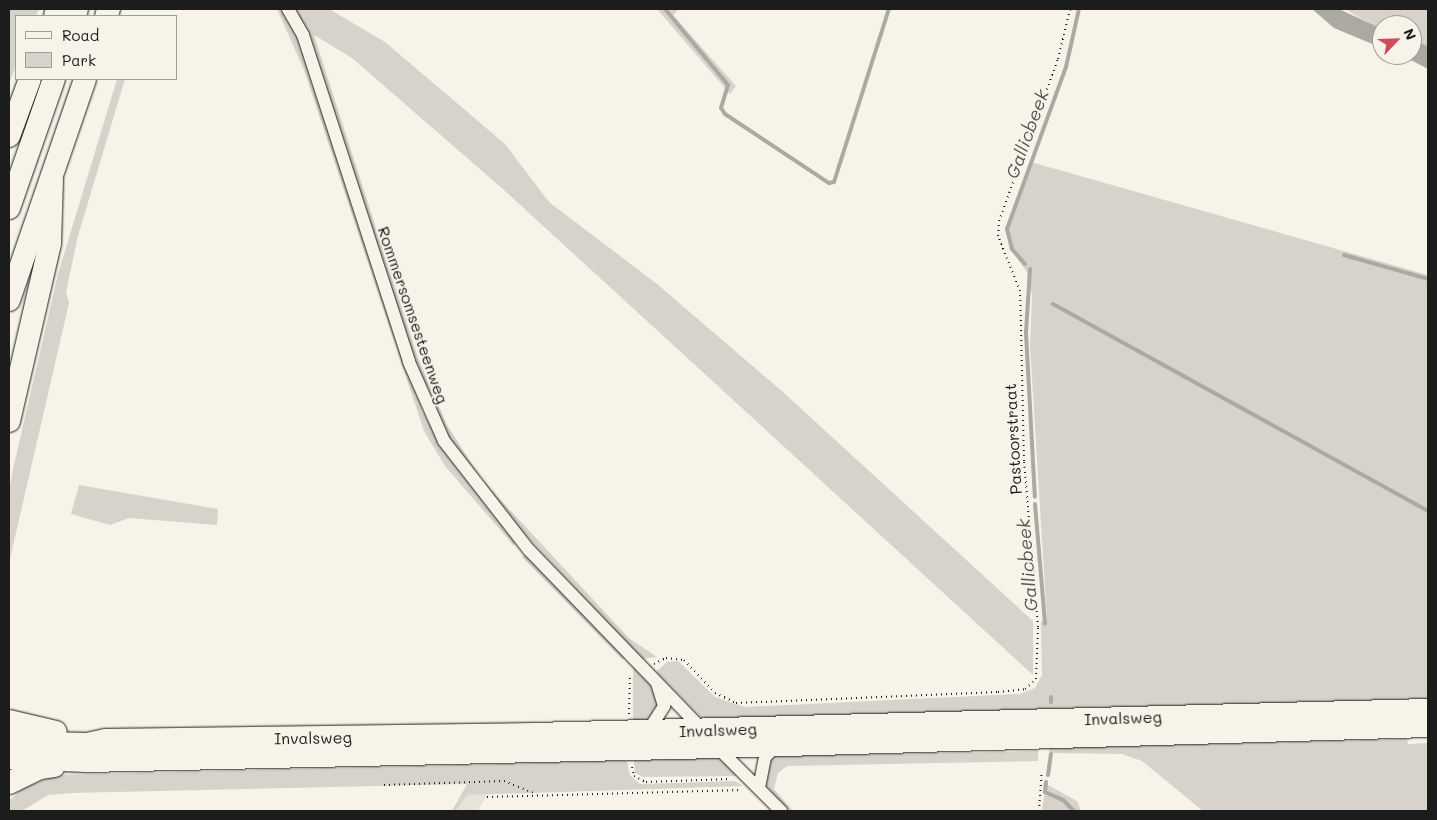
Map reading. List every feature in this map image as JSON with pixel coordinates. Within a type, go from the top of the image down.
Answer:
[{"type":"highway","points":[[9,133],[30,80]]},
{"type":"highway","points":[[9,208],[54,80]]},
{"type":"highway","points":[[9,300],[52,182],[86,80]]},
{"type":"highway","points":[[9,421],[50,244],[52,182]]},
{"type":"highway","name":"Invalsweg","points":[[9,758],[87,761],[710,739],[1428,710]]},
{"type":"highway","points":[[9,720],[39,730],[106,740]]},
{"type":"highway","name":"Invalsweg","points":[[9,742],[87,744],[106,740],[638,726],[710,739],[776,746],[1428,726]]},
{"type":"highway","points":[[9,783],[40,768],[87,761]]},
{"type":"street","name":"Rommersomsesteenweg","points":[[288,9],[303,35],[409,362],[434,424],[460,466],[530,550],[781,811]]},
{"type":"street","name":"Rommersomsesteenweg","points":[[638,726],[664,706],[656,680]]},
{"type":"street","points":[[759,788],[765,758],[776,746]]},
{"type":"path","name":"Pastoorstraat","points":[[646,669],[666,658],[684,660],[715,693],[736,703],[998,692],[1025,689],[1036,679],[1038,627],[1024,461],[1020,291],[999,228],[1058,59],[1070,9]]},
{"type":"path","points":[[632,654],[638,726]]},
{"type":"path","points":[[632,762],[634,776],[646,782],[738,778]]},
{"type":"path","points":[[1039,811],[1042,772]]},
{"type":"path","points":[[384,785],[504,781],[538,795]]},
{"type":"path","points":[[487,797],[759,788]]},
{"type":"shaded area","points":[[1312,9],[1339,9],[1372,24],[1372,44],[1334,28]]},
{"type":"shaded area","points":[[1422,44],[1428,46],[1428,69],[1420,65],[1422,65]]},
{"type":"shaded area","points":[[488,794],[478,811],[456,811],[466,795]]},
{"type":"green space","points":[[9,9],[39,9],[36,15],[15,15],[15,68],[9,84]]},
{"type":"green space","points":[[277,9],[284,9],[300,40],[423,412],[449,458],[516,541],[514,546],[445,466],[424,431],[304,70]]},
{"type":"green space","points":[[294,9],[329,9],[385,42],[505,144],[549,202],[657,284],[784,393],[1033,621],[1033,675],[504,190],[352,58],[314,35],[418,358],[447,425],[482,480],[629,638],[657,657],[642,659],[497,505],[471,474],[436,417],[418,372],[317,60]]},
{"type":"green space","points":[[657,9],[679,9],[673,15],[736,86],[730,94]]},
{"type":"green space","points":[[1345,9],[1428,9],[1428,48],[1422,46],[1422,15],[1372,15],[1372,25]]},
{"type":"green space","points":[[117,80],[125,80],[78,236],[66,292],[69,303],[9,563],[9,492],[58,274]]},
{"type":"green space","points":[[1031,162],[1428,275],[1428,699],[703,719],[656,672],[667,662],[678,661],[715,697],[745,707],[1020,694],[1035,688],[1042,675],[1041,621],[1047,621],[1030,346],[1032,296],[1027,272],[1016,257],[1007,232]]},
{"type":"green space","points":[[79,485],[218,509],[217,525],[129,518],[110,525],[71,514]]},
{"type":"green space","points":[[527,553],[627,658],[622,659],[522,557]]},
{"type":"green space","points":[[633,664],[650,682],[659,703],[649,721],[633,720]]},
{"type":"green space","points":[[1407,739],[1408,744],[1428,743],[1428,811],[1203,811],[1142,761],[1122,754],[1049,753],[1049,748]]},
{"type":"green space","points":[[1038,751],[1038,761],[787,766],[778,773],[774,789],[793,811],[788,811],[764,783],[770,759],[778,756]]},
{"type":"green space","points":[[717,757],[741,776],[643,777],[635,773],[634,761]]},
{"type":"green space","points":[[627,761],[630,775],[640,784],[735,781],[743,786],[467,795],[456,811],[452,811],[467,784],[72,793],[48,795],[22,811],[9,811],[9,801],[23,788],[57,775]]},
{"type":"green space","points":[[1046,784],[1077,801],[1081,811],[1042,811]]},
{"type":"waterway","points":[[665,9],[728,85],[721,108],[725,114],[829,183],[834,182],[889,9]]},
{"type":"waterway","name":"Gallicbeek","points":[[1025,264],[1012,249],[1007,229],[1066,67],[1079,9]]},
{"type":"waterway","points":[[1344,255],[1428,279]]},
{"type":"waterway","name":"Gallicbeek","points":[[1030,269],[1026,333],[1035,497]]},
{"type":"waterway","points":[[1053,304],[1428,511]]},
{"type":"waterway","name":"Gallicbeek","points":[[1035,504],[1045,624]]},
{"type":"waterway","name":"Gallicbeek","points":[[1051,697],[1051,702]]},
{"type":"waterway","name":"Gallicbeek","points":[[1048,775],[1051,754]]},
{"type":"waterway","name":"Gallicbeek","points":[[1046,782],[1045,792],[1063,800],[1074,811]]}]
